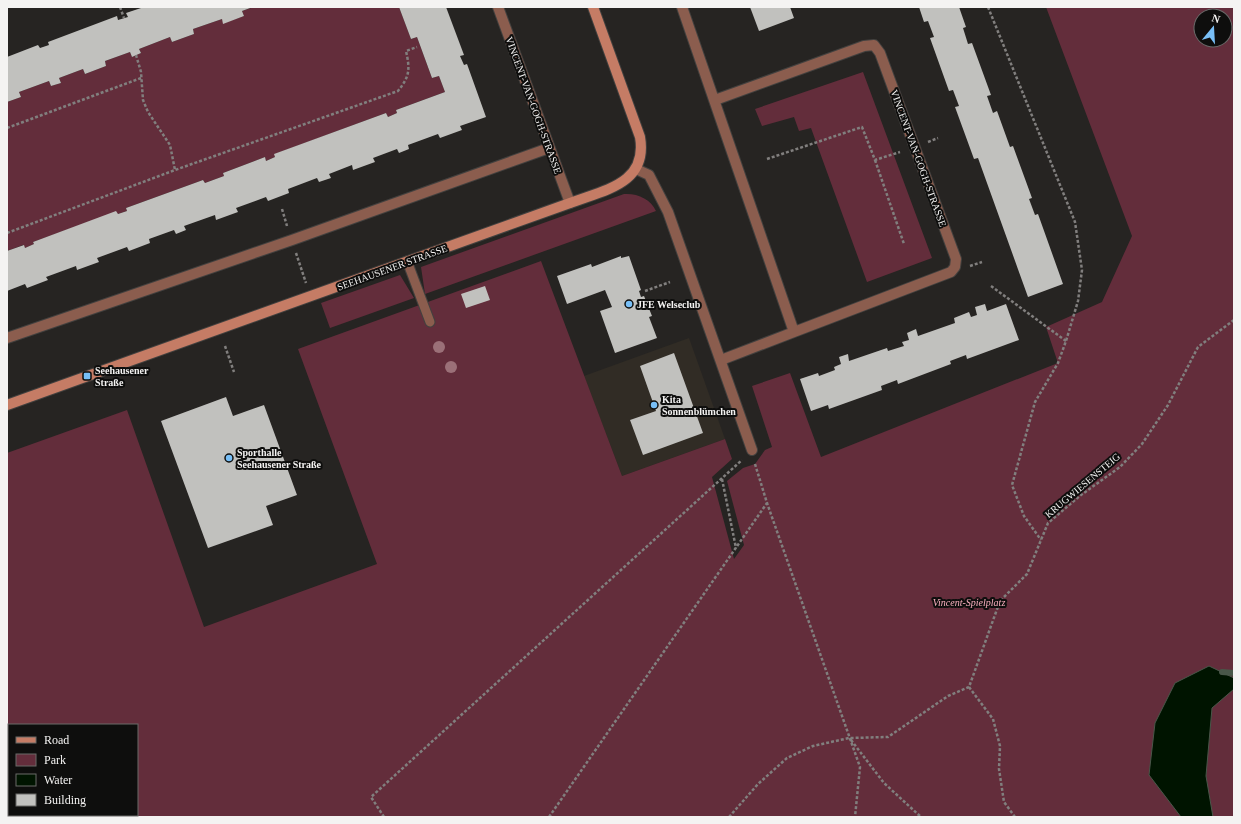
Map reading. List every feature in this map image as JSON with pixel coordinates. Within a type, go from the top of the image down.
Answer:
[{"type":"street","name":"VINCENT-VAN-GOGH-STRASSE","points":[[498,7],[570,203]]},
{"type":"street","points":[[593,7],[640,137],[642,148],[636,169],[649,175],[668,212],[752,450]]},
{"type":"street","points":[[682,7],[794,332]]},
{"type":"street","name":"VINCENT-VAN-GOGH-STRASSE","points":[[715,100],[864,46],[874,45],[880,53],[956,259],[955,267],[951,272],[721,360]]},
{"type":"street","points":[[7,338],[292,240],[549,148]]},
{"type":"street","name":"SEEHAUSENER STRASSE","points":[[7,405],[617,186],[630,177],[636,169]]},
{"type":"lane","points":[[407,261],[430,322]]},
{"type":"path","points":[[120,7],[124,18]]},
{"type":"path","points":[[988,7],[1075,222],[1082,270],[1078,300],[1066,341],[1058,363],[1035,402],[1012,485],[1024,516],[1041,540]]},
{"type":"path","points":[[7,233],[175,170],[398,91],[406,80],[408,73],[406,50],[417,47]]},
{"type":"path","points":[[136,55],[141,78],[143,100],[148,112],[170,145],[175,170]]},
{"type":"path","points":[[7,128],[141,78]]},
{"type":"path","points":[[767,159],[862,127],[904,244]]},
{"type":"path","points":[[875,160],[938,138]]},
{"type":"path","points":[[645,291],[670,282]]},
{"type":"path","points":[[991,286],[1066,341]]},
{"type":"path","name":"KRUGWIESENSTEIG","points":[[969,687],[1000,601],[1027,574],[1048,523],[1081,495],[1120,467],[1142,444],[1168,405],[1198,347],[1234,320]]},
{"type":"path","points":[[225,346],[234,372]]},
{"type":"path","points":[[384,817],[371,797],[722,479],[752,450],[767,503],[860,767],[855,817]]},
{"type":"path","points":[[722,479],[736,548]]},
{"type":"path","points":[[549,817],[767,503]]},
{"type":"path","points":[[729,817],[758,784],[787,758],[813,746],[849,738],[888,737],[948,696],[969,687],[993,719],[1000,746],[999,769],[1004,802],[1015,817]]},
{"type":"path","points":[[849,738],[884,783],[921,817]]},
{"type":"shaded area","name":"Kita Sonnenblümchen","points":[[689,338],[725,439],[622,476],[584,376]]},
{"type":"green space","points":[[254,7],[399,7],[411,39],[417,37],[432,78],[439,76],[445,92],[396,110],[397,113],[388,117],[386,113],[275,154],[275,157],[266,161],[265,157],[223,173],[224,176],[205,183],[203,180],[126,208],[127,211],[118,214],[116,212],[33,242],[34,244],[25,248],[23,245],[7,251],[7,102],[21,97],[19,92],[49,81],[51,86],[61,83],[59,78],[83,69],[85,74],[106,66],[105,61],[130,52],[132,57],[141,53],[139,49],[170,37],[172,42],[194,34],[193,29],[222,19],[224,23],[244,16],[242,11]]},
{"type":"green space","name":"Vincent-Spielplatz","points":[[1046,7],[1234,7],[1234,817],[7,817],[7,453],[127,410],[204,627],[377,564],[298,349],[541,261],[622,476],[725,439],[732,459],[712,477],[734,559],[744,545],[727,481],[743,468],[755,464],[765,450],[772,447],[752,386],[790,373],[821,457],[1058,363],[1046,327],[1102,302],[1132,236]]},
{"type":"green space","points":[[863,72],[932,258],[867,282],[811,128],[799,131],[794,117],[762,126],[755,109]]},
{"type":"green space","points":[[624,194],[639,196],[647,200],[656,211],[425,294],[421,267]]},
{"type":"green space","points":[[400,275],[414,298],[330,328],[321,303]]},
{"type":"water","points":[[1209,666],[1234,678],[1234,689],[1212,708],[1206,776],[1213,817],[1181,817],[1149,775],[1155,723],[1175,683]]},
{"type":"building","points":[[144,7],[253,7],[242,11],[244,16],[223,24],[222,19],[193,29],[194,34],[172,42],[170,37],[139,49],[141,53],[132,57],[130,52],[105,61],[106,66],[85,74],[83,69],[59,78],[61,83],[51,86],[49,81],[19,92],[21,97],[7,102],[7,57],[38,45],[40,48],[49,45],[48,42],[117,16],[118,20],[128,17],[126,13]]},
{"type":"building","points":[[399,7],[446,7],[464,55],[460,56],[464,65],[467,64],[486,117],[460,126],[462,130],[440,138],[438,134],[408,145],[409,149],[399,153],[397,149],[373,158],[375,162],[353,170],[352,165],[329,174],[331,178],[319,182],[317,178],[288,189],[289,193],[268,201],[266,197],[236,208],[238,212],[216,220],[215,215],[184,226],[186,230],[176,234],[174,230],[149,239],[150,243],[129,251],[127,247],[97,258],[99,262],[77,270],[76,266],[46,277],[48,280],[27,288],[25,284],[7,291],[7,251],[24,245],[25,248],[34,244],[33,242],[116,211],[118,214],[127,211],[126,208],[203,180],[205,183],[224,176],[223,173],[265,157],[266,161],[275,157],[274,154],[386,113],[388,117],[397,113],[396,110],[445,92],[439,76],[432,78],[417,37],[411,39]]},
{"type":"building","points":[[750,7],[790,7],[794,18],[759,31]]},
{"type":"building","points":[[919,7],[959,7],[966,27],[963,28],[968,44],[972,43],[991,95],[987,96],[993,113],[997,111],[1010,147],[1013,146],[1032,198],[1029,199],[1035,215],[1038,214],[1063,284],[1028,297],[978,158],[974,159],[955,107],[959,106],[953,90],[949,91],[930,38],[934,37],[928,21],[924,22]]},
{"type":"building","name":"JFE Welseclub","points":[[621,256],[621,258],[629,256],[641,290],[639,291],[641,297],[644,296],[652,316],[649,317],[657,338],[615,353],[600,311],[612,307],[605,290],[567,304],[557,276],[591,264],[592,267]]},
{"type":"building","points":[[485,286],[490,300],[466,308],[461,294]]},
{"type":"building","points":[[985,304],[987,311],[1006,304],[1019,340],[967,359],[966,355],[950,361],[951,364],[898,384],[897,380],[881,386],[882,390],[829,409],[828,405],[811,411],[800,379],[818,373],[819,376],[835,370],[834,367],[841,364],[839,357],[848,354],[849,361],[887,348],[888,351],[904,346],[902,342],[909,340],[907,333],[916,329],[918,336],[955,323],[954,318],[969,312],[971,317],[977,315],[975,307]]},
{"type":"building","points":[[674,353],[703,433],[643,455],[630,420],[656,411],[640,366]]},
{"type":"building","name":"Sporthalle Seehausener Straße","points":[[226,397],[233,416],[264,405],[297,495],[266,506],[273,525],[208,548],[161,421]]},
{"type":"waterway","points":[[1222,672],[1234,673]]},
{"type":"place","name":"JFE Welseclub","points":[[629,304]]},
{"type":"place","name":"Seehausener Straße","points":[[87,376]]},
{"type":"place","name":"Kita Sonnenblümchen","points":[[654,405]]},
{"type":"place","name":"Sporthalle Seehausener Straße","points":[[229,458]]}]
